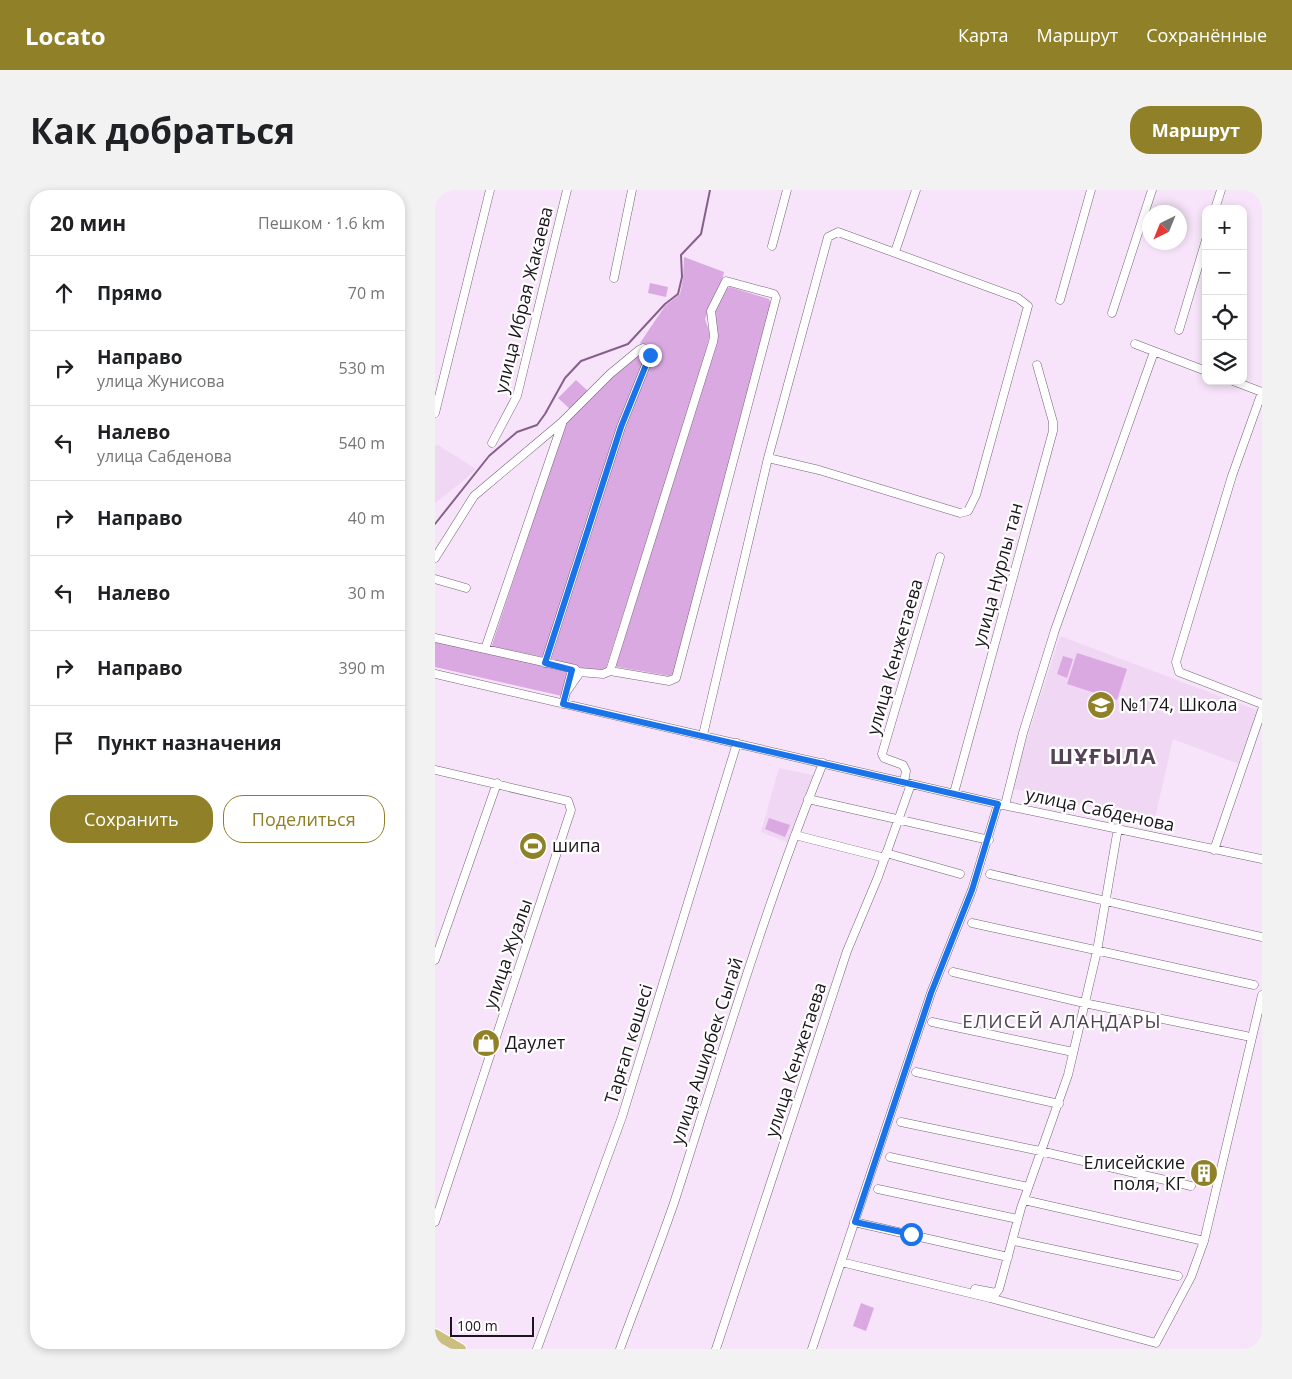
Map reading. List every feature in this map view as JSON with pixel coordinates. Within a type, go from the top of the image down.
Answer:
[{"type":"main road","points":[[435,1334],[461,1349]]},
{"type":"main road","points":[[435,1346],[440,1349]]},
{"type":"street","points":[[435,413],[490,190]]},
{"type":"street","name":"улица Ибрая Жакаева","points":[[492,443],[517,396],[567,190]]},
{"type":"street","points":[[614,278],[632,190]]},
{"type":"street","points":[[772,246],[787,190]]},
{"type":"street","points":[[895,252],[916,190]]},
{"type":"street","points":[[1060,300],[1091,190]]},
{"type":"street","points":[[1112,313],[1151,190]]},
{"type":"street","points":[[1216,205],[1221,190]]},
{"type":"street","points":[[703,735],[768,458],[828,237],[838,232],[1018,298],[1028,306],[972,506],[968,511],[960,513],[819,470],[768,458]]},
{"type":"street","points":[[1179,330],[1203,250]]},
{"type":"street","points":[[435,638],[576,671],[603,674],[610,671],[669,680],[676,678],[680,672],[777,298],[774,294],[726,281],[711,311],[715,336],[610,671]]},
{"type":"street","points":[[1135,344],[1202,370]]},
{"type":"street","points":[[435,558],[474,496],[562,422],[611,374],[639,350],[643,348],[650,351],[621,427],[545,663]]},
{"type":"street","points":[[812,1349],[931,993],[963,915],[1002,804],[1058,621],[1154,352]]},
{"type":"street","name":"улица Нурлы тан","points":[[954,793],[1053,431],[1053,422],[1037,365]]},
{"type":"street","points":[[1244,385],[1262,392],[1232,476],[1175,662],[1179,672],[1262,704]]},
{"type":"street","points":[[485,649],[562,422]]},
{"type":"street","name":"улица Кенжетаева","points":[[716,1349],[847,951],[886,856],[898,819],[907,783],[906,771],[903,765],[884,758],[882,754],[940,556]]},
{"type":"street","points":[[435,579],[465,588]]},
{"type":"street","points":[[563,704],[576,671]]},
{"type":"street","name":"улица Сабденова","points":[[435,674],[907,783],[1262,859]]},
{"type":"street","points":[[1214,850],[1262,710]]},
{"type":"street","name":"Тарғап көшесі","points":[[537,1349],[622,1117],[737,743]]},
{"type":"street","name":"улица Аширбек Сыгай","points":[[619,1349],[674,1202],[720,1054],[808,799],[823,763]]},
{"type":"street","points":[[435,770],[497,783],[435,960]]},
{"type":"street","name":"улица Жуалы","points":[[435,1222],[571,810],[569,801],[497,783]]},
{"type":"street","points":[[808,799],[989,840]]},
{"type":"street","points":[[842,1260],[996,1293],[1014,1241],[1018,1219],[1040,1151],[1059,1104],[1073,1052],[1097,952],[1119,828]]},
{"type":"street","points":[[795,836],[961,874]]},
{"type":"street","points":[[990,874],[1262,937]]},
{"type":"street","points":[[972,923],[1254,985]]},
{"type":"street","points":[[953,972],[1084,1003],[1246,1036]]},
{"type":"street","points":[[842,1260],[980,1296],[1155,1346],[1191,1277],[1203,1241],[1262,995]]},
{"type":"street","points":[[932,1022],[1073,1052]]},
{"type":"street","points":[[916,1072],[1059,1104]]},
{"type":"street","points":[[901,1122],[1040,1151],[1191,1186]]},
{"type":"street","points":[[890,1157],[1028,1187]]},
{"type":"street","points":[[878,1189],[1018,1219]]},
{"type":"street","points":[[1024,1200],[1203,1241]]},
{"type":"street","points":[[855,1222],[1008,1257]]},
{"type":"street","points":[[1014,1241],[1178,1276]]},
{"type":"shaded area","points":[[684,257],[724,272],[721,285],[705,319],[710,334],[702,367],[606,668],[601,672],[553,662],[551,660],[553,653],[628,418],[655,352],[640,343],[665,306],[680,294]]},
{"type":"shaded area","points":[[650,283],[668,287],[666,297],[648,293]]},
{"type":"shaded area","points":[[730,287],[769,299],[771,305],[675,674],[670,676],[617,667],[615,664],[717,341],[715,311],[725,289]]},
{"type":"shaded area","points":[[640,354],[643,354],[644,358],[623,411],[543,657],[494,647],[492,645],[565,424],[613,377]]},
{"type":"shaded area","points":[[576,380],[588,391],[570,409],[558,398]]},
{"type":"shaded area","points":[[438,445],[476,469],[435,503],[435,446]]},
{"type":"shaded area","name":"№174, Школа","points":[[1060,636],[1259,711],[1239,764],[1173,739],[1154,822],[1011,788]]},
{"type":"shaded area","points":[[435,641],[565,671],[568,674],[562,696],[435,667]]},
{"type":"shaded area","points":[[1077,653],[1127,669],[1117,700],[1067,684]]},
{"type":"shaded area","points":[[1063,656],[1073,659],[1067,678],[1057,674]]},
{"type":"shaded area","points":[[779,768],[813,775],[789,843],[761,832]]},
{"type":"shaded area","points":[[769,818],[790,825],[785,837],[765,829]]},
{"type":"shaded area","points":[[861,1303],[874,1308],[866,1331],[853,1326]]},
{"type":"waterway","points":[[435,524],[489,456],[517,432],[537,425],[565,378],[581,361],[628,344],[665,304],[678,294],[682,277],[681,255],[701,234],[710,190]]},
{"type":"place","name":"№174, Школа","points":[[1101,705]]},
{"type":"place","name":"шипа","points":[[533,846]]},
{"type":"place","name":"Даулет","points":[[486,1043]]},
{"type":"place","name":"Елисейские поля, КГ","points":[[1204,1173]]},
{"type":"district","name":"ШҰҒЫЛА","points":[[1103,756]]},
{"type":"district","name":"ЕЛИСЕЙ АЛАҢДАРЫ","points":[[1062,1021]]},
{"type":"route","points":[[650,355],[621,427],[545,663],[572,670],[568,679],[563,704],[998,804],[989,840],[972,890],[931,993],[855,1222],[911,1234]]}]
